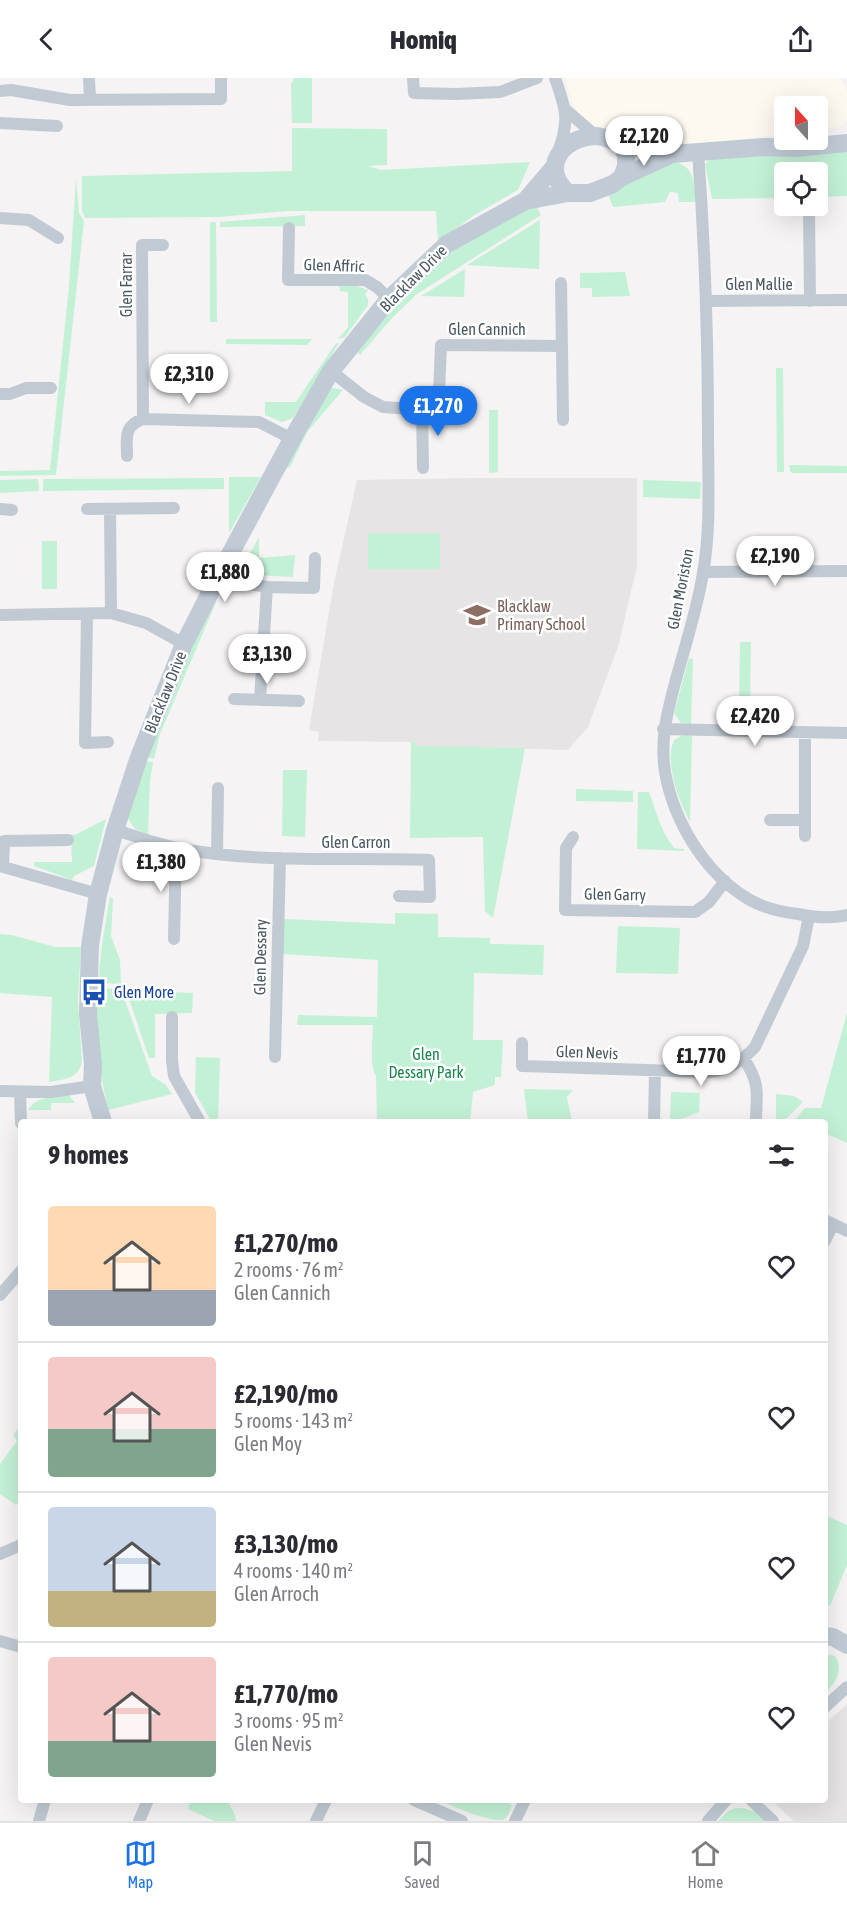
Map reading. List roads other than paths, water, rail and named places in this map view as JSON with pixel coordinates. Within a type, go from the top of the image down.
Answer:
[{"type":"street","points":[[89,78],[90,100]]},
{"type":"street","points":[[0,91],[11,90],[70,100],[221,99],[221,78]]},
{"type":"street","points":[[413,78],[414,93],[456,94],[500,92],[537,78]]},
{"type":"street","points":[[555,78],[566,110],[565,134],[555,163],[555,177],[568,193],[590,193],[672,154]]},
{"type":"street","points":[[566,110],[596,136]]},
{"type":"street","points":[[0,123],[57,126]]},
{"type":"street","points":[[555,163],[562,152],[577,141],[596,136],[672,154],[847,143]]},
{"type":"street","points":[[622,144],[626,166],[622,177]]},
{"type":"street","name":"Glen Moriston","points":[[698,152],[707,301],[709,493],[704,572],[663,729],[665,773],[676,809],[699,854],[725,881],[751,900],[783,912],[809,916],[840,917],[847,915]]},
{"type":"street","name":"Blacklaw Drive","points":[[525,201],[555,163]]},
{"type":"street","name":"Blacklaw Drive","points":[[102,1119],[92,1086],[93,1065],[88,1014],[89,958],[98,894],[115,830],[139,757],[184,644],[292,439],[332,371],[389,299],[447,244],[525,201],[568,193]]},
{"type":"street","name":"Glen Mallie","points":[[809,216],[810,301]]},
{"type":"street","points":[[0,218],[29,220],[58,238]]},
{"type":"street","name":"Glen Affric","points":[[289,228],[288,280],[365,280],[377,287],[389,299]]},
{"type":"street","name":"Glen Farrar","points":[[142,419],[142,244],[163,245]]},
{"type":"street","points":[[561,283],[560,346],[563,420]]},
{"type":"street","name":"Glen Mallie","points":[[707,301],[847,300]]},
{"type":"street","name":"Glen Cannich","points":[[422,407],[439,393],[441,345],[560,346]]},
{"type":"street","points":[[332,371],[364,397],[383,407],[411,409],[422,407],[423,468]]},
{"type":"street","points":[[0,394],[10,394],[26,388],[51,388]]},
{"type":"street","points":[[127,456],[128,430],[132,423],[142,419],[259,422],[292,439]]},
{"type":"street","points":[[87,509],[174,508]]},
{"type":"street","points":[[110,509],[111,613]]},
{"type":"street","points":[[221,571],[250,584],[267,587],[314,588],[315,558]]},
{"type":"street","points":[[704,572],[847,571]]},
{"type":"street","points":[[260,700],[267,587]]},
{"type":"street","points":[[0,615],[111,613],[146,623],[184,644]]},
{"type":"street","points":[[87,615],[85,743],[108,742]]},
{"type":"street","points":[[234,699],[299,701]]},
{"type":"street","points":[[663,729],[847,733]]},
{"type":"street","points":[[805,733],[805,836]]},
{"type":"street","points":[[217,854],[218,788]]},
{"type":"street","points":[[770,820],[804,820]]},
{"type":"street","name":"Glen Carron","points":[[115,830],[176,848],[217,854],[280,858],[429,860],[430,897],[399,896]]},
{"type":"street","name":"Glen Garry","points":[[573,837],[566,848],[565,909],[695,912],[709,903],[725,881]]},
{"type":"street","points":[[68,840],[4,841],[1,866],[98,894]]},
{"type":"street","points":[[174,939],[176,848]]},
{"type":"street","name":"Glen Dessary","points":[[275,1057],[280,858]]},
{"type":"street","points":[[756,1119],[757,1082],[744,1059],[755,1047],[803,946],[809,916]]},
{"type":"street","points":[[172,1017],[171,1061],[174,1076],[198,1119]]},
{"type":"street","name":"Glen Nevis","points":[[522,1043],[522,1066],[708,1072],[724,1070],[744,1059]]},
{"type":"street","points":[[654,1119],[655,1070]]},
{"type":"street","points":[[0,1091],[51,1092],[92,1086]]},
{"type":"street","points":[[20,1092],[21,1119]]},
{"type":"street","points":[[829,1222],[847,1231]]},
{"type":"street","points":[[0,1295],[18,1274]]},
{"type":"street","points":[[0,1554],[18,1546]]},
{"type":"street","points":[[828,1637],[847,1644]]},
{"type":"street","points":[[0,1641],[18,1646]]},
{"type":"street","points":[[828,1704],[847,1687]]},
{"type":"street","points":[[39,1821],[44,1803]]},
{"type":"street","points":[[139,1821],[147,1803]]},
{"type":"street","points":[[316,1821],[325,1803]]},
{"type":"street","points":[[421,1803],[462,1821]]},
{"type":"street","points":[[515,1821],[524,1803]]},
{"type":"street","points":[[708,1821],[723,1803]]},
{"type":"street","points":[[754,1803],[773,1821]]},
{"type":"place","name":"Blacklaw Primary School","points":[[477,615]]},
{"type":"place","name":"Glen More","points":[[94,992]]},
{"type":"park label","name":"Glen Dessary Park","points":[[426,1063]]}]
